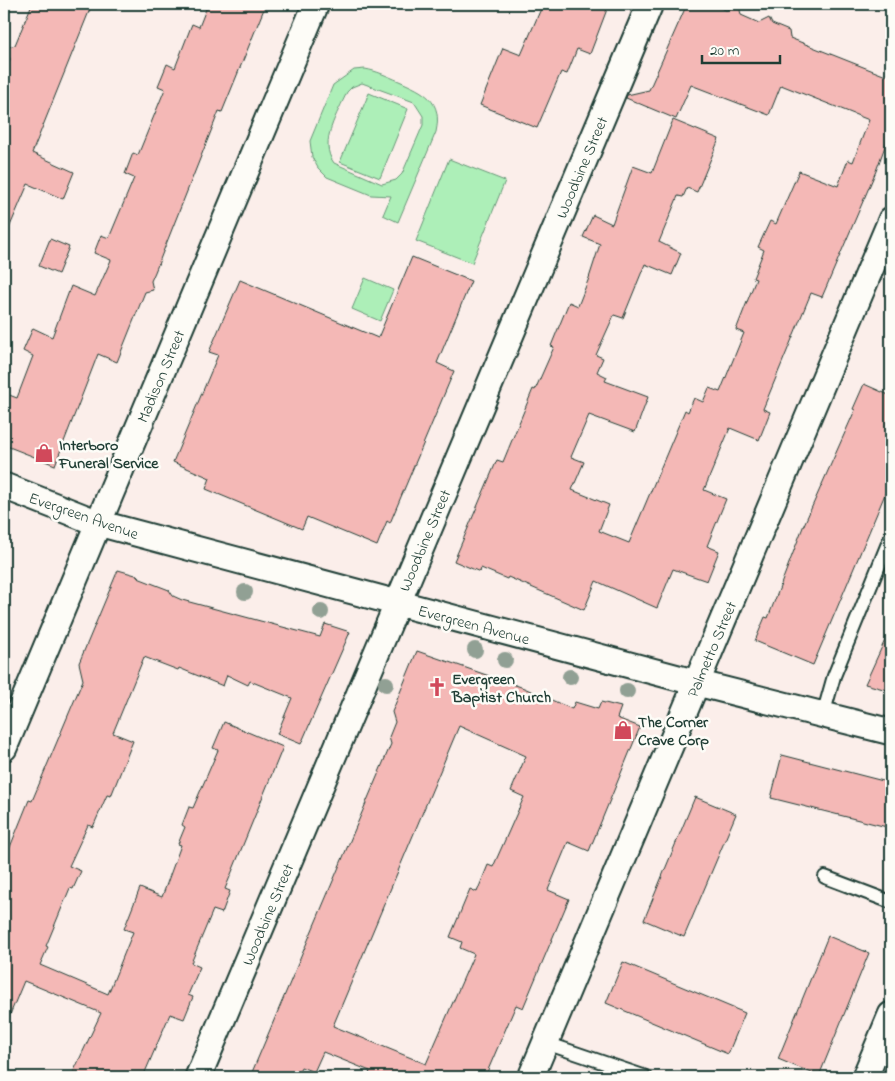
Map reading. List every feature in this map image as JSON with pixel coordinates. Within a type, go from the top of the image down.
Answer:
[{"type":"street","name":"Madison Street","points":[[4,748],[316,4]]},
{"type":"street","name":"Woodbine Street","points":[[198,1077],[650,4]]},
{"type":"street","name":"Palmetto Street","points":[[531,1077],[891,220]]},
{"type":"street","name":"Evergreen Avenue","points":[[4,486],[98,523],[397,604],[891,732]]},
{"type":"street","points":[[865,1077],[891,1015]]},
{"type":"lane","points":[[823,715],[834,676],[891,536]]},
{"type":"lane","points":[[825,877],[891,902]]},
{"type":"lane","points":[[546,1043],[646,1077]]},
{"type":"green space","points":[[365,69],[374,71],[416,89],[430,99],[437,112],[436,132],[398,222],[383,215],[391,196],[371,195],[327,177],[318,168],[312,157],[310,141],[333,85],[354,70]],"holes":[[[362,83],[414,102],[423,116],[423,125],[402,174],[396,180],[382,184],[334,163],[328,146],[331,128],[347,92],[352,87]]]},
{"type":"green space","points":[[369,93],[408,109],[380,178],[340,162]]},
{"type":"green space","points":[[449,159],[505,181],[472,263],[416,241]]},
{"type":"green space","points":[[365,278],[393,290],[380,321],[352,309]]},
{"type":"building","points":[[32,4],[92,4],[32,153],[74,172],[63,199],[28,184],[4,240],[4,75],[10,59],[4,49],[15,45]]},
{"type":"building","points":[[208,4],[266,4],[222,112],[219,111],[151,281],[153,290],[145,292],[117,362],[98,354],[55,465],[4,445],[4,393],[17,398],[33,356],[23,351],[33,328],[52,337],[71,286],[95,296],[111,260],[94,253],[101,235],[109,238],[134,178],[125,174],[133,153],[138,155],[165,89],[158,86],[167,64],[175,68],[192,24],[199,27]]},
{"type":"building","points":[[543,4],[609,4],[590,54],[577,49],[567,74],[561,72],[537,128],[480,105],[503,48],[521,55]]},
{"type":"building","points":[[687,4],[711,4],[726,10],[739,5],[741,15],[759,23],[769,18],[772,24],[789,31],[790,38],[886,76],[891,68],[891,130],[876,171],[822,297],[811,293],[763,409],[770,412],[759,440],[730,428],[704,490],[726,499],[707,546],[719,551],[707,581],[673,569],[657,608],[596,581],[584,610],[508,577],[507,579],[481,568],[480,572],[454,561],[497,460],[503,462],[533,389],[535,390],[554,347],[551,346],[569,302],[578,306],[600,244],[583,237],[593,215],[612,224],[633,166],[652,173],[673,120],[719,139],[697,192],[687,188],[683,197],[678,196],[659,242],[681,253],[672,275],[645,264],[623,318],[614,315],[596,355],[603,358],[597,372],[607,377],[605,381],[648,397],[635,432],[589,415],[571,457],[584,462],[572,490],[609,505],[599,531],[629,543],[685,410],[688,412],[694,398],[703,402],[709,388],[720,392],[744,333],[736,330],[756,279],[753,278],[764,250],[758,247],[770,221],[776,224],[799,171],[838,186],[848,160],[853,162],[869,120],[781,85],[769,115],[691,85],[676,119],[626,98],[627,95],[649,90]]},
{"type":"building","points":[[50,239],[69,247],[58,274],[39,266]]},
{"type":"building","points":[[412,257],[471,281],[437,363],[454,371],[390,523],[387,521],[377,546],[307,517],[302,529],[206,489],[210,478],[173,462],[218,355],[209,352],[240,280],[378,338]]},
{"type":"building","points":[[864,384],[891,396],[891,480],[813,665],[755,641],[765,617],[768,618],[803,527],[855,410],[853,409]]},
{"type":"building","points":[[118,570],[139,576],[138,578],[169,590],[173,596],[182,600],[320,637],[325,624],[350,632],[301,744],[277,734],[292,698],[250,681],[248,685],[227,675],[223,686],[179,668],[178,670],[144,657],[113,733],[133,741],[111,796],[107,795],[93,827],[88,825],[69,866],[81,871],[73,889],[70,888],[40,965],[108,994],[133,932],[124,929],[140,888],[162,897],[181,845],[178,844],[185,827],[182,825],[189,807],[193,808],[218,750],[213,748],[224,722],[283,747],[225,889],[230,891],[222,913],[213,910],[191,963],[200,967],[188,995],[193,997],[184,1019],[170,1014],[143,1077],[71,1077],[101,1013],[24,981],[4,1029],[4,862],[29,800],[32,801],[83,680],[79,663]]},
{"type":"building","points":[[891,627],[891,691],[865,684]]},
{"type":"building","points":[[417,651],[524,688],[572,709],[575,702],[598,709],[601,702],[621,707],[617,718],[640,727],[589,851],[568,842],[548,890],[569,899],[523,1008],[516,1005],[485,1077],[368,1077],[370,1071],[323,1052],[314,1072],[301,1067],[296,1077],[250,1077],[391,744],[389,737],[395,722],[392,712]],"holes":[[[459,726],[526,756],[511,791],[524,797],[493,867],[488,865],[477,892],[470,889],[450,937],[462,942],[460,948],[474,954],[426,1064],[333,1026]]]},
{"type":"building","points":[[782,755],[891,783],[891,828],[771,798]]},
{"type":"building","points":[[695,797],[736,814],[684,937],[644,920]]},
{"type":"building","points":[[828,936],[869,953],[819,1076],[778,1059]]},
{"type":"building","points":[[623,962],[745,1013],[728,1054],[606,1003]]},
{"type":"place","name":"Interboro Funeral Service","points":[[44,453]]},
{"type":"place","name":"Evergreen Baptist Church","points":[[437,687]]},
{"type":"place","name":"The Corner Crave Corp","points":[[623,730]]}]
